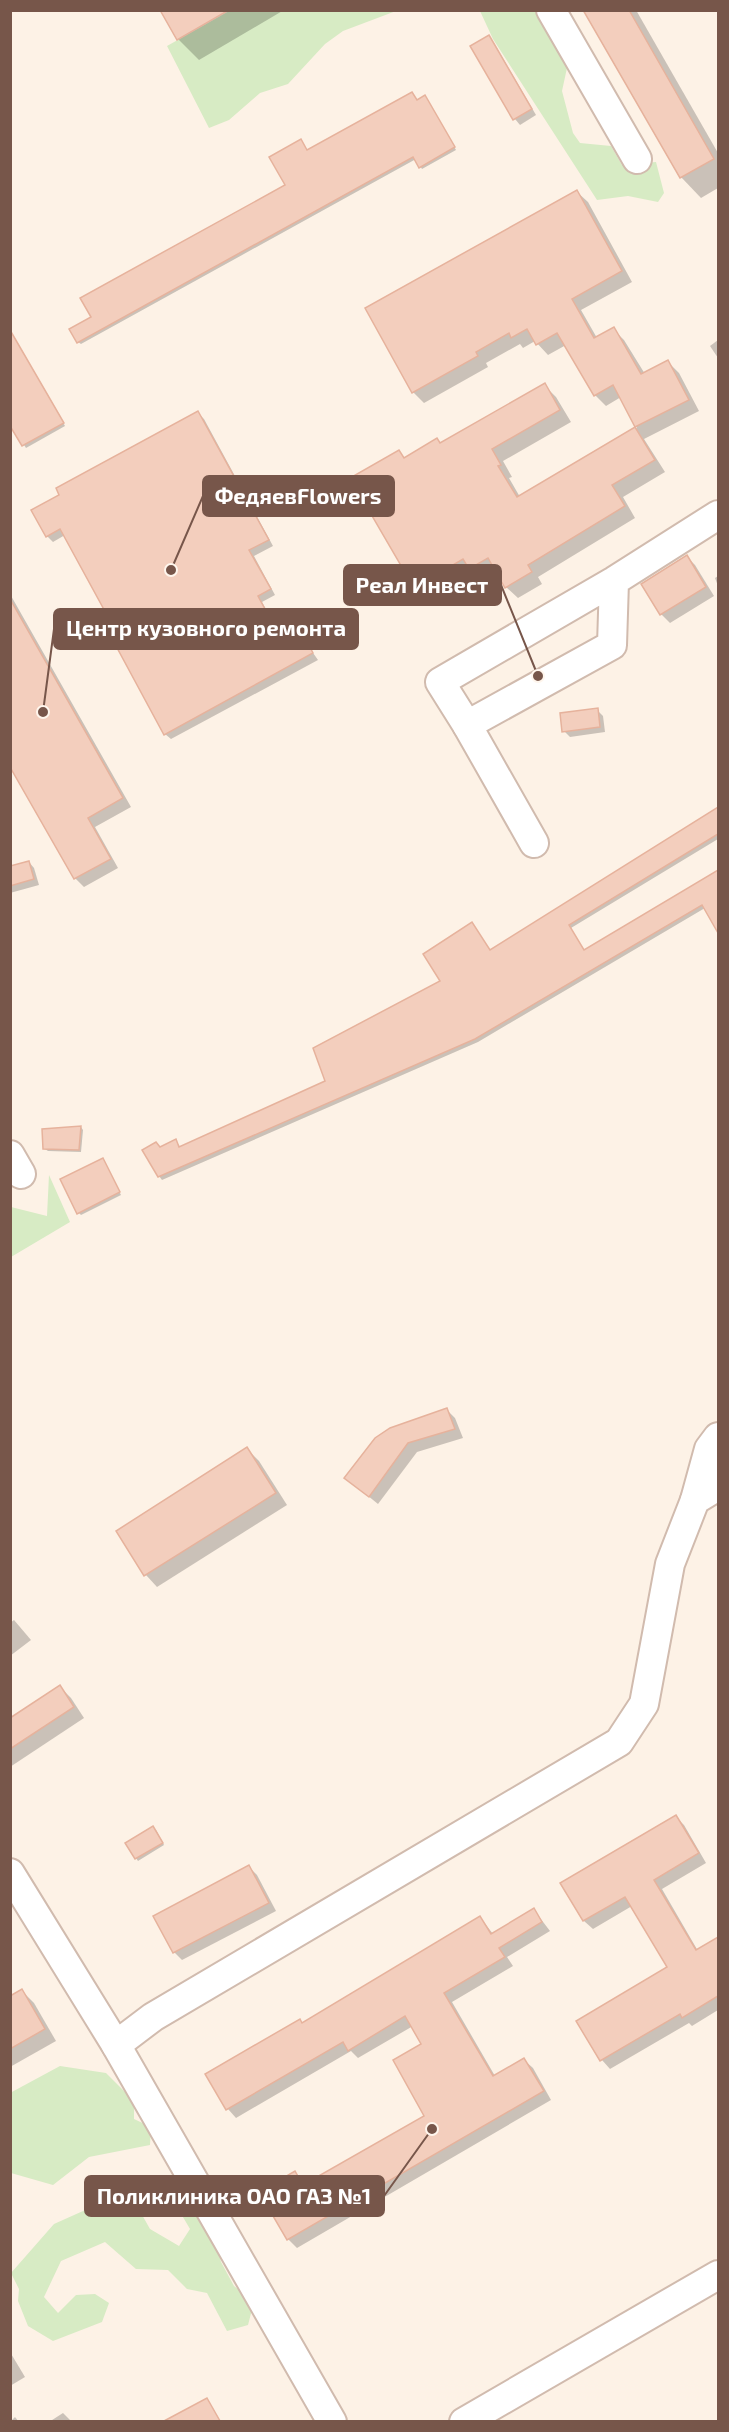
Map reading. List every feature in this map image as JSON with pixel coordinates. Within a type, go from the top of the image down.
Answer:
[{"type":"street","points":[[551,10],[637,159]]},
{"type":"street","points":[[534,843],[440,682],[614,581],[718,515]]},
{"type":"street","points":[[466,725],[612,645],[614,581]]},
{"type":"street","points":[[116,2044],[153,2017],[619,1742],[644,1704],[670,1564],[707,1493],[709,1449],[718,1437]]},
{"type":"street","points":[[10,1873],[116,2044],[332,2421]]},
{"type":"street","points":[[465,2421],[718,2275]]},
{"type":"green space","points":[[231,10],[396,11],[343,31],[325,44],[288,84],[260,93],[229,120],[209,128],[167,46]]},
{"type":"green space","points":[[480,11],[566,11],[575,31],[562,91],[573,133],[580,143],[611,146],[622,165],[656,162],[664,193],[658,202],[628,196],[597,200],[493,39]]},
{"type":"green space","points":[[49,1175],[70,1222],[11,1257],[11,1207],[47,1216]]},
{"type":"green space","points":[[60,2066],[106,2073],[134,2101],[134,2119],[151,2127],[150,2145],[89,2157],[53,2185],[11,2173],[10,2093]]},
{"type":"green space","points":[[178,2184],[196,2196],[214,2234],[221,2262],[234,2286],[254,2302],[248,2325],[227,2331],[207,2293],[187,2289],[168,2270],[136,2269],[105,2242],[61,2261],[44,2297],[58,2313],[76,2295],[95,2294],[109,2303],[102,2322],[53,2341],[28,2326],[18,2301],[19,2289],[11,2273],[54,2224],[112,2198],[137,2206],[150,2229],[179,2246],[190,2229],[173,2200]]},
{"type":"building","points":[[160,10],[229,10],[177,40]]},
{"type":"building","points":[[583,10],[629,10],[714,159],[680,178]]},
{"type":"building","points":[[489,35],[532,109],[513,120],[470,46]]},
{"type":"building","points":[[412,92],[417,100],[425,95],[455,147],[419,168],[413,157],[77,343],[69,329],[91,317],[80,298],[285,185],[269,157],[301,139],[307,150]]},
{"type":"building","points":[[577,190],[622,271],[572,299],[594,338],[614,327],[641,374],[668,360],[689,400],[635,427],[613,385],[594,396],[557,333],[536,345],[527,329],[511,338],[509,333],[476,352],[478,356],[412,393],[365,308]]},
{"type":"building","points":[[10,330],[64,423],[22,446],[10,426]]},
{"type":"building","points":[[545,383],[560,410],[492,449],[501,465],[498,466],[517,497],[635,427],[655,460],[612,485],[625,506],[528,565],[532,572],[505,588],[488,558],[469,569],[463,559],[414,588],[350,478],[399,450],[404,458],[437,438],[440,443]]},
{"type":"building","points":[[198,411],[269,540],[249,550],[271,589],[258,596],[286,648],[305,638],[313,653],[164,735],[108,631],[114,628],[60,529],[46,537],[31,510],[59,495],[56,488]]},
{"type":"building","points":[[687,555],[706,587],[660,615],[641,584]]},
{"type":"building","points":[[10,599],[123,798],[88,818],[111,859],[74,879],[10,767]]},
{"type":"building","points":[[598,708],[600,727],[562,732],[560,713]]},
{"type":"building","points":[[718,807],[718,834],[569,925],[584,950],[718,870],[718,933],[702,905],[475,1039],[158,1177],[142,1150],[156,1142],[160,1147],[176,1139],[179,1147],[325,1081],[313,1048],[440,981],[423,954],[472,922],[490,950]]},
{"type":"building","points":[[29,861],[34,879],[10,886],[10,866]]},
{"type":"building","points":[[81,1126],[79,1150],[43,1149],[42,1129]]},
{"type":"building","points":[[103,1158],[120,1192],[77,1214],[60,1179]]},
{"type":"building","points":[[447,1408],[455,1429],[408,1443],[369,1497],[344,1478],[375,1438],[390,1428]]},
{"type":"building","points":[[247,1447],[276,1493],[144,1576],[116,1531]]},
{"type":"building","points":[[60,1685],[74,1707],[10,1749],[10,1718]]},
{"type":"building","points":[[676,1815],[699,1853],[654,1880],[696,1950],[718,1937],[718,1996],[682,2018],[680,2014],[600,2061],[576,2021],[667,1967],[625,1897],[583,1921],[560,1883]]},
{"type":"building","points":[[153,1826],[163,1843],[135,1859],[125,1843]]},
{"type":"building","points":[[249,1865],[269,1903],[173,1953],[153,1916]]},
{"type":"building","points":[[534,1908],[542,1922],[499,1948],[505,1957],[444,1993],[493,2076],[524,2058],[544,2091],[287,2240],[259,2192],[295,2171],[303,2185],[424,2116],[393,2060],[421,2044],[405,2016],[348,2051],[343,2042],[226,2110],[205,2074],[300,2019],[302,2023],[480,1916],[491,1934]]},
{"type":"building","points":[[22,1989],[45,2029],[10,2049],[10,1996]]},
{"type":"building","points":[[207,2398],[220,2421],[164,2421]]},
{"type":"place","name":"ФедяевFlowers","points":[[171,570]]},
{"type":"place","name":"Реал Инвест","points":[[538,676]]},
{"type":"place","name":"Центр кузовного ремонта","points":[[43,712]]},
{"type":"place","name":"Поликлиника ОАО ГАЗ №1","points":[[432,2129]]}]
